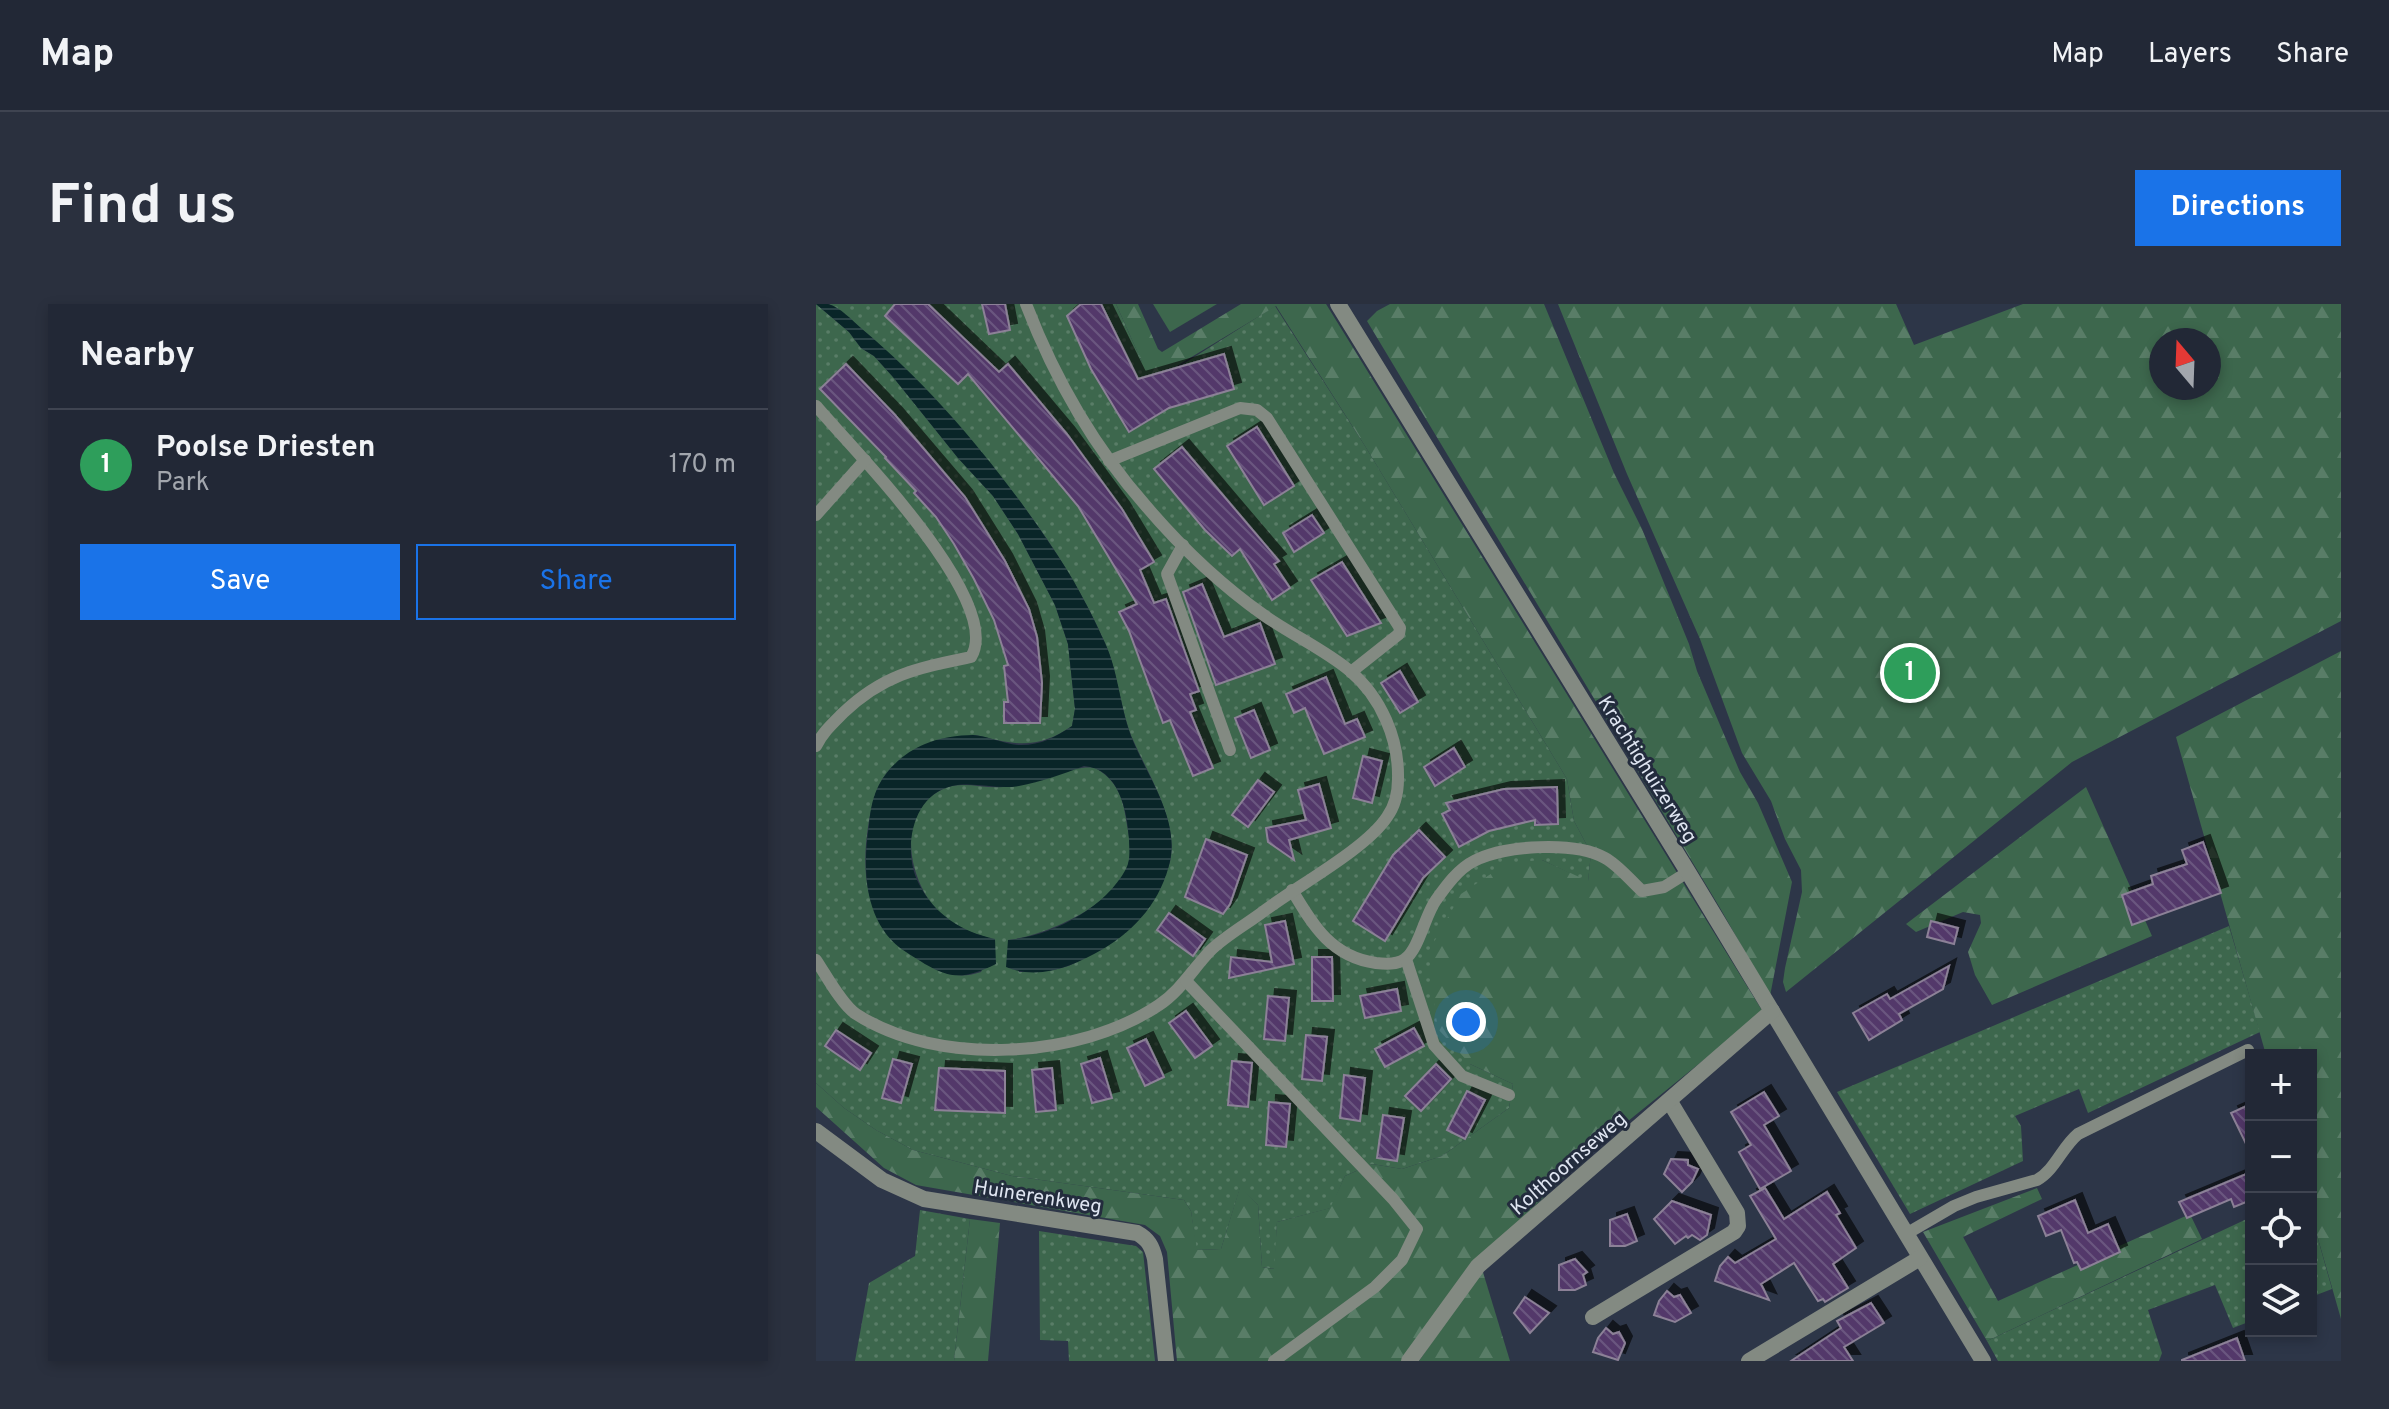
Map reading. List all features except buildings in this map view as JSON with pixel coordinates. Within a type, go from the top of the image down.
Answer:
[{"type":"street","name":"Krachtighuizerweg","points":[[1338,304],[1688,872],[1983,1361]]},
{"type":"street","name":"Kolthoornseweg","points":[[1409,1361],[1478,1266],[1772,1011]]},
{"type":"street","points":[[1593,1317],[1734,1232],[1738,1226],[1737,1213],[1670,1102]]},
{"type":"street","name":"Huinerenkweg","points":[[816,1131],[882,1180],[924,1199],[1137,1233],[1146,1238],[1153,1248],[1155,1259],[1166,1361]]},
{"type":"street","points":[[1749,1361],[1920,1258]]},
{"type":"lane","points":[[816,960],[853,1013],[900,1035],[937,1046],[996,1049],[1054,1046],[1119,1027],[1160,1005],[1186,981],[1211,950],[1359,845],[1387,817],[1396,800],[1398,777],[1393,738],[1388,723],[1370,694],[1351,672],[1265,616],[1216,577],[1147,507],[1109,461],[1043,349],[1026,304]]},
{"type":"lane","points":[[816,406],[865,460],[949,566],[976,622],[977,647],[971,657],[886,679],[857,700],[822,733],[816,746]]},
{"type":"lane","points":[[1109,461],[1240,408],[1257,410],[1267,418],[1400,628],[1399,634],[1351,672]]},
{"type":"lane","points":[[816,515],[865,460]]},
{"type":"lane","points":[[1183,545],[1167,574],[1230,750]]},
{"type":"lane","points":[[1292,890],[1309,920],[1330,943],[1355,960],[1387,964],[1406,959],[1414,948],[1433,903],[1454,877],[1472,861],[1489,855],[1516,848],[1583,851],[1604,857],[1642,891],[1664,887],[1688,872]]},
{"type":"lane","points":[[1406,959],[1434,1045],[1462,1076],[1509,1095]]},
{"type":"lane","points":[[1186,981],[1393,1199],[1417,1229],[1402,1260],[1375,1287],[1274,1361]]},
{"type":"lane","points":[[1906,1234],[1965,1201],[2037,1180],[2045,1175],[2068,1142],[2078,1134],[2245,1051]]},
{"type":"green space","points":[[816,304],[849,332],[861,348],[874,356],[993,496],[1018,534],[1055,605],[1068,644],[1075,709],[1072,726],[1045,740],[1027,743],[967,736],[898,763],[887,772],[879,786],[868,827],[868,889],[882,924],[894,940],[910,953],[943,971],[967,975],[981,972],[995,940],[955,925],[940,913],[927,897],[912,858],[911,837],[916,818],[926,801],[950,786],[1007,786],[1065,771],[1091,768],[1109,778],[1121,797],[1130,851],[1123,876],[1112,890],[1080,915],[1042,932],[1008,940],[1019,972],[1053,970],[1085,957],[1162,881],[1172,847],[1167,815],[1129,730],[1105,643],[1068,572],[1023,506],[946,414],[876,342],[829,304],[1116,304],[1142,362],[1180,366],[1275,306],[1365,446],[1567,779],[1574,821],[1591,853],[1588,882],[1542,860],[1470,1064],[1513,1084],[1509,1108],[1442,1156],[1402,1169],[1372,1164],[1345,1176],[1331,1208],[1277,1222],[1275,1269],[1262,1267],[1258,1205],[1240,1188],[1221,1249],[1196,1250],[1191,1211],[1184,1200],[1012,1176],[913,1150],[844,1108],[816,1083]]},
{"type":"green space","points":[[1116,304],[1138,304],[1162,352],[1241,304],[1326,304],[1763,1012],[1591,1151],[1479,1261],[1403,1361],[1177,1361],[1167,1252],[1160,1236],[1145,1225],[916,1185],[884,1168],[816,1107],[816,1083],[844,1108],[913,1150],[1012,1176],[1184,1200],[1191,1211],[1197,1250],[1221,1249],[1240,1187],[1258,1205],[1262,1267],[1274,1269],[1277,1222],[1330,1208],[1345,1176],[1372,1164],[1402,1169],[1442,1156],[1509,1108],[1513,1084],[1470,1064],[1438,1029],[1431,983],[1434,942],[1461,894],[1507,863],[1542,860],[1588,881],[1591,853],[1574,821],[1567,779],[1365,446],[1276,306],[1160,376],[1153,375],[1142,362]]},
{"type":"green space","points":[[1153,304],[1217,304],[1170,332]]},
{"type":"green space","points":[[1390,304],[1544,304],[1614,473],[1642,529],[1740,772],[1758,803],[1792,882],[1770,996],[1367,321]]},
{"type":"green space","points":[[1558,304],[1896,304],[1914,345],[2023,304],[2341,304],[2341,621],[2072,762],[1786,992],[1783,982],[1802,892],[1801,870],[1771,801],[1742,753],[1700,639],[1627,474]]},
{"type":"green space","points":[[2341,651],[2341,1319],[2317,1235],[2317,1049],[2264,1049],[2176,737]]},
{"type":"green space","points":[[2086,787],[2152,936],[1992,1005],[1975,975],[1968,952],[1981,923],[1980,915],[1963,912],[1916,932],[1906,924]]},
{"type":"green space","points":[[2229,926],[2260,1032],[2088,1113],[2079,1089],[2015,1116],[2021,1126],[2023,1161],[1910,1214],[1837,1092]]},
{"type":"green space","points":[[2037,1188],[2042,1199],[1963,1237],[1998,1301],[2190,1214],[2202,1239],[1987,1341],[1923,1232]]},
{"type":"green space","points":[[920,1210],[970,1219],[954,1361],[855,1361],[869,1283],[915,1256]]},
{"type":"green space","points":[[970,1219],[1000,1223],[988,1361],[954,1361]]},
{"type":"green space","points":[[2245,1220],[2245,1323],[2233,1328],[2215,1285],[2148,1310],[2162,1353],[2159,1361],[1998,1361],[1987,1341]]},
{"type":"green space","points":[[1039,1231],[1136,1246],[1143,1252],[1155,1361],[1069,1361],[1068,1341],[1040,1340]]},
{"type":"green space","points":[[2317,1235],[2332,1289],[2317,1295]]},
{"type":"green space","points":[[1482,1269],[1510,1361],[1419,1361]]},
{"type":"shaded area","points":[[816,304],[828,304],[846,315],[915,377],[964,431],[1060,558],[1110,655],[1129,729],[1166,814],[1172,845],[1170,861],[1161,888],[1137,923],[1103,949],[1068,966],[1044,972],[1018,971],[1006,967],[1008,940],[1042,933],[1075,918],[1104,896],[1126,869],[1129,839],[1123,804],[1113,783],[1096,769],[1084,766],[1019,786],[952,786],[938,791],[919,813],[911,841],[911,856],[919,884],[925,895],[950,920],[971,932],[995,939],[996,964],[970,974],[940,972],[892,941],[874,912],[866,860],[871,811],[875,793],[897,762],[925,744],[955,736],[973,735],[1015,745],[1042,742],[1072,726],[1075,709],[1068,644],[1055,605],[1018,534],[993,496],[893,377]]},
{"type":"place","name":"Poolse Driesten","points":[[1910,673]]}]
